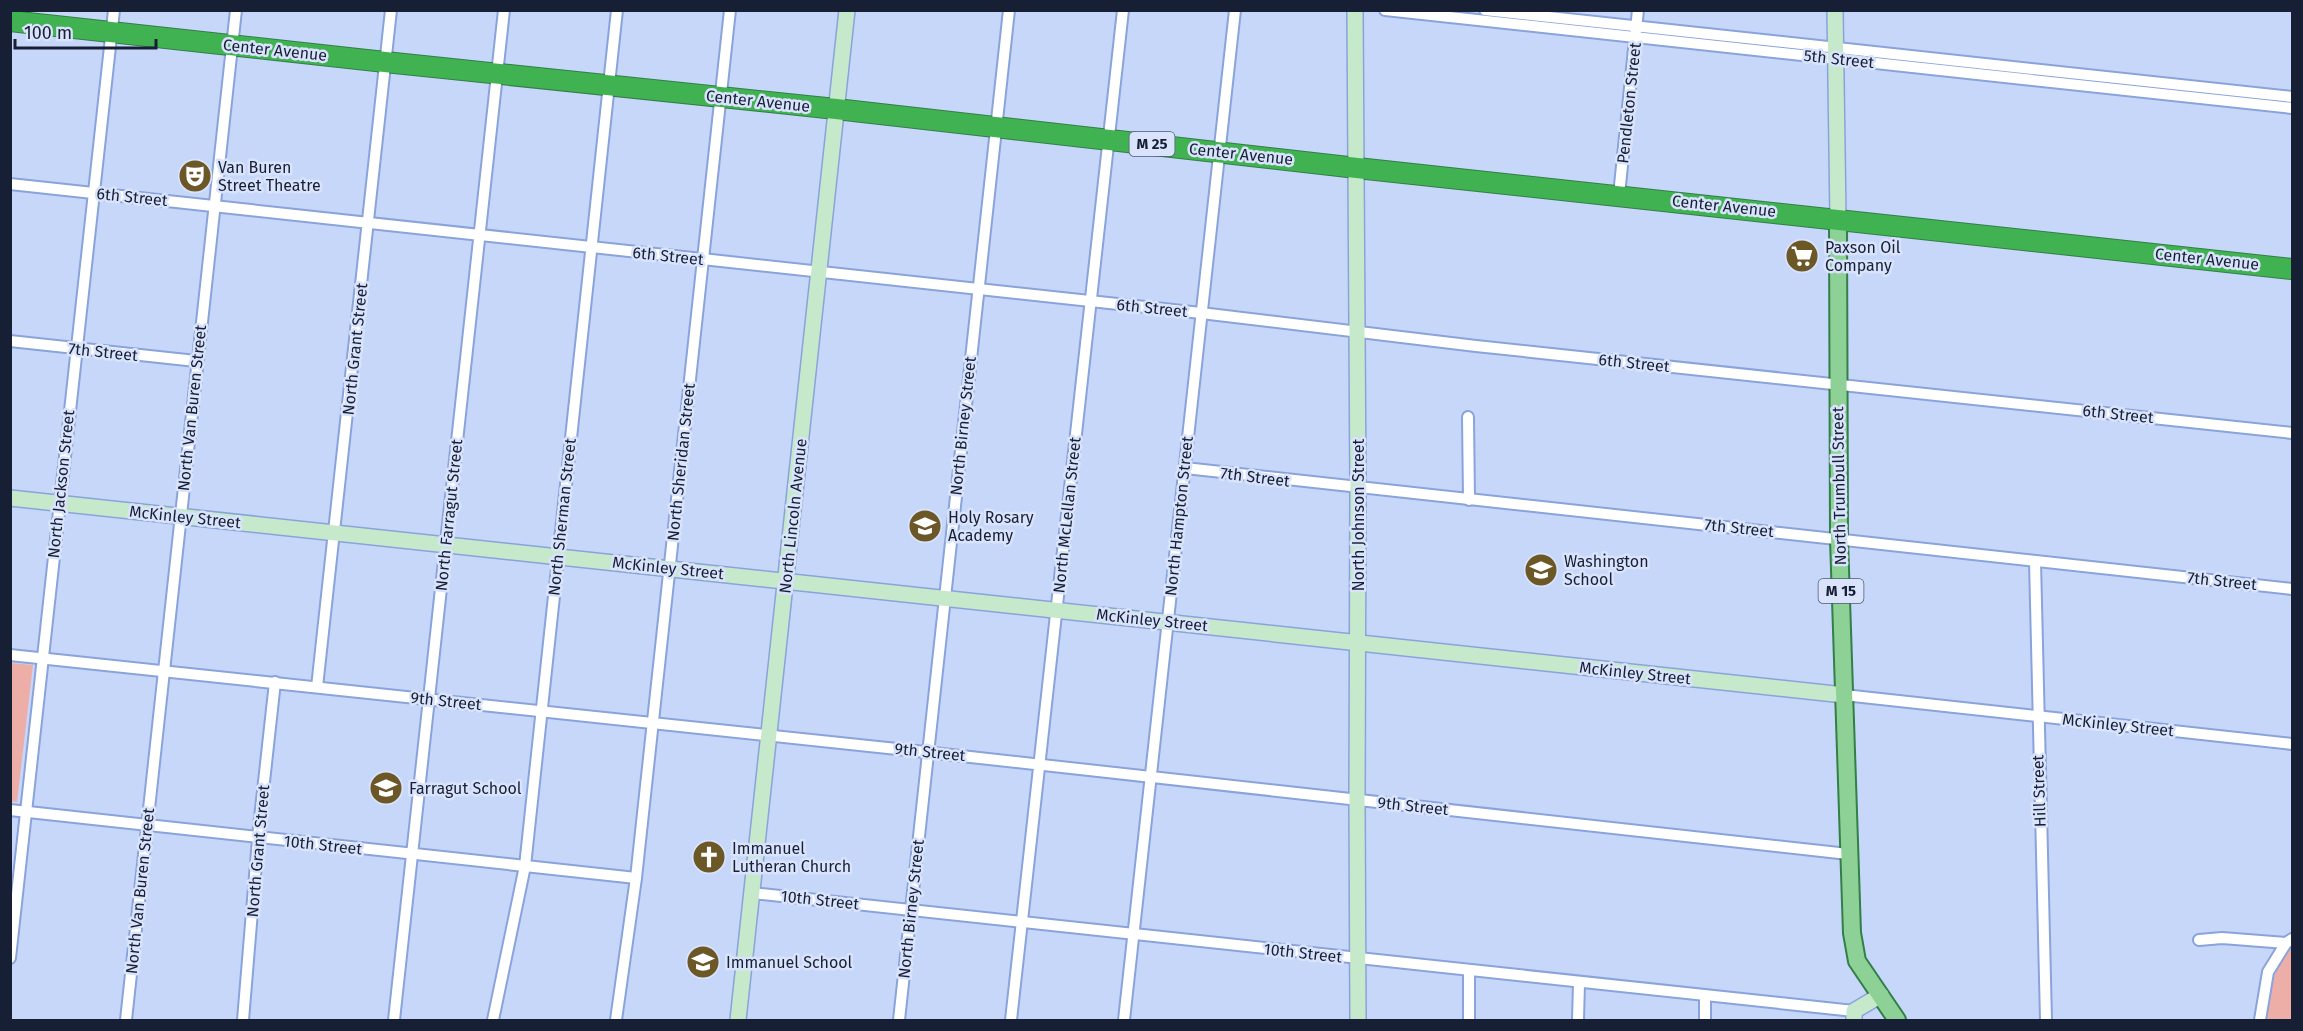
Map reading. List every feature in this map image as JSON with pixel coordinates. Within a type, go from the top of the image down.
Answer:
[{"type":"highway","name":"Center Avenue","points":[[10,21],[2292,269]]},
{"type":"main road","name":"North Trumbull Street","points":[[1838,219],[1839,538],[1852,933],[1857,961],[1881,995]]},
{"type":"main road","name":"M 15","points":[[1881,995],[1897,1020]]},
{"type":"street","name":"North Jackson Street","points":[[10,958],[114,10]]},
{"type":"street","name":"North Van Buren Street","points":[[126,1020],[236,10]]},
{"type":"street","name":"North Grant Street","points":[[317,687],[391,10]]},
{"type":"street","name":"North Farragut Street","points":[[394,1020],[504,10]]},
{"type":"street","name":"North Sherman Street","points":[[493,1020],[525,866],[617,10]]},
{"type":"street","name":"North Sheridan Street","points":[[616,1020],[636,878],[730,10]]},
{"type":"street","name":"North Lincoln Avenue","points":[[738,1020],[847,10]]},
{"type":"street","name":"North Birney Street","points":[[899,1020],[1009,10]]},
{"type":"street","name":"North McLellan Street","points":[[1011,1020],[1123,10]]},
{"type":"street","name":"North Hampton Street","points":[[1124,1020],[1235,10]]},
{"type":"street","name":"North Johnson Street","points":[[1355,10],[1358,1020]]},
{"type":"street","name":"5th Street","points":[[1385,10],[1482,14],[2195,92],[2292,97]]},
{"type":"street","name":"Pendleton Street","points":[[1619,195],[1638,10]]},
{"type":"street","name":"North Trumbull Street","points":[[1835,10],[1838,219]]},
{"type":"street","name":"5th Street","points":[[2195,92],[2292,108]]},
{"type":"street","name":"6th Street","points":[[10,184],[978,289],[1357,333],[2292,433]]},
{"type":"street","name":"7th Street","points":[[10,341],[196,361]]},
{"type":"street","points":[[1468,417],[1469,500]]},
{"type":"street","name":"7th Street","points":[[1185,468],[1358,489],[1839,538],[2292,589]]},
{"type":"street","name":"McKinley Street","points":[[10,498],[2292,744]]},
{"type":"street","name":"Hill Street","points":[[2035,561],[2046,1020]]},
{"type":"street","name":"9th Street","points":[[10,656],[928,752],[1848,854]]},
{"type":"street","name":"North Grant Street","points":[[243,1020],[275,682]]},
{"type":"street","name":"10th Street","points":[[10,810],[636,878]]},
{"type":"street","name":"10th Street","points":[[752,893],[1705,996],[1854,1016]]},
{"type":"street","points":[[2199,940],[2222,938],[2289,941]]},
{"type":"street","points":[[2260,1020],[2268,972],[2289,941]]},
{"type":"street","points":[[1469,971],[1469,1020]]},
{"type":"street","points":[[1578,1020],[1579,983]]},
{"type":"street","points":[[1854,1016],[1881,995]]},
{"type":"street","points":[[1705,996],[1706,1020]]},
{"type":"shaded area","points":[[11,663],[33,665],[17,802],[10,801]]},
{"type":"shaded area","points":[[2292,947],[2292,1020],[2264,1020],[2276,972]]},
{"type":"place","name":"Van Buren Street Theatre","points":[[195,176]]},
{"type":"place","name":"Paxson Oil Company","points":[[1802,256]]},
{"type":"place","name":"Holy Rosary Academy","points":[[925,526]]},
{"type":"place","name":"Washington School","points":[[1541,570]]},
{"type":"place","name":"Farragut School","points":[[386,788]]},
{"type":"place","name":"Immanuel Lutheran Church","points":[[709,857]]},
{"type":"place","name":"Immanuel School","points":[[703,962]]}]
